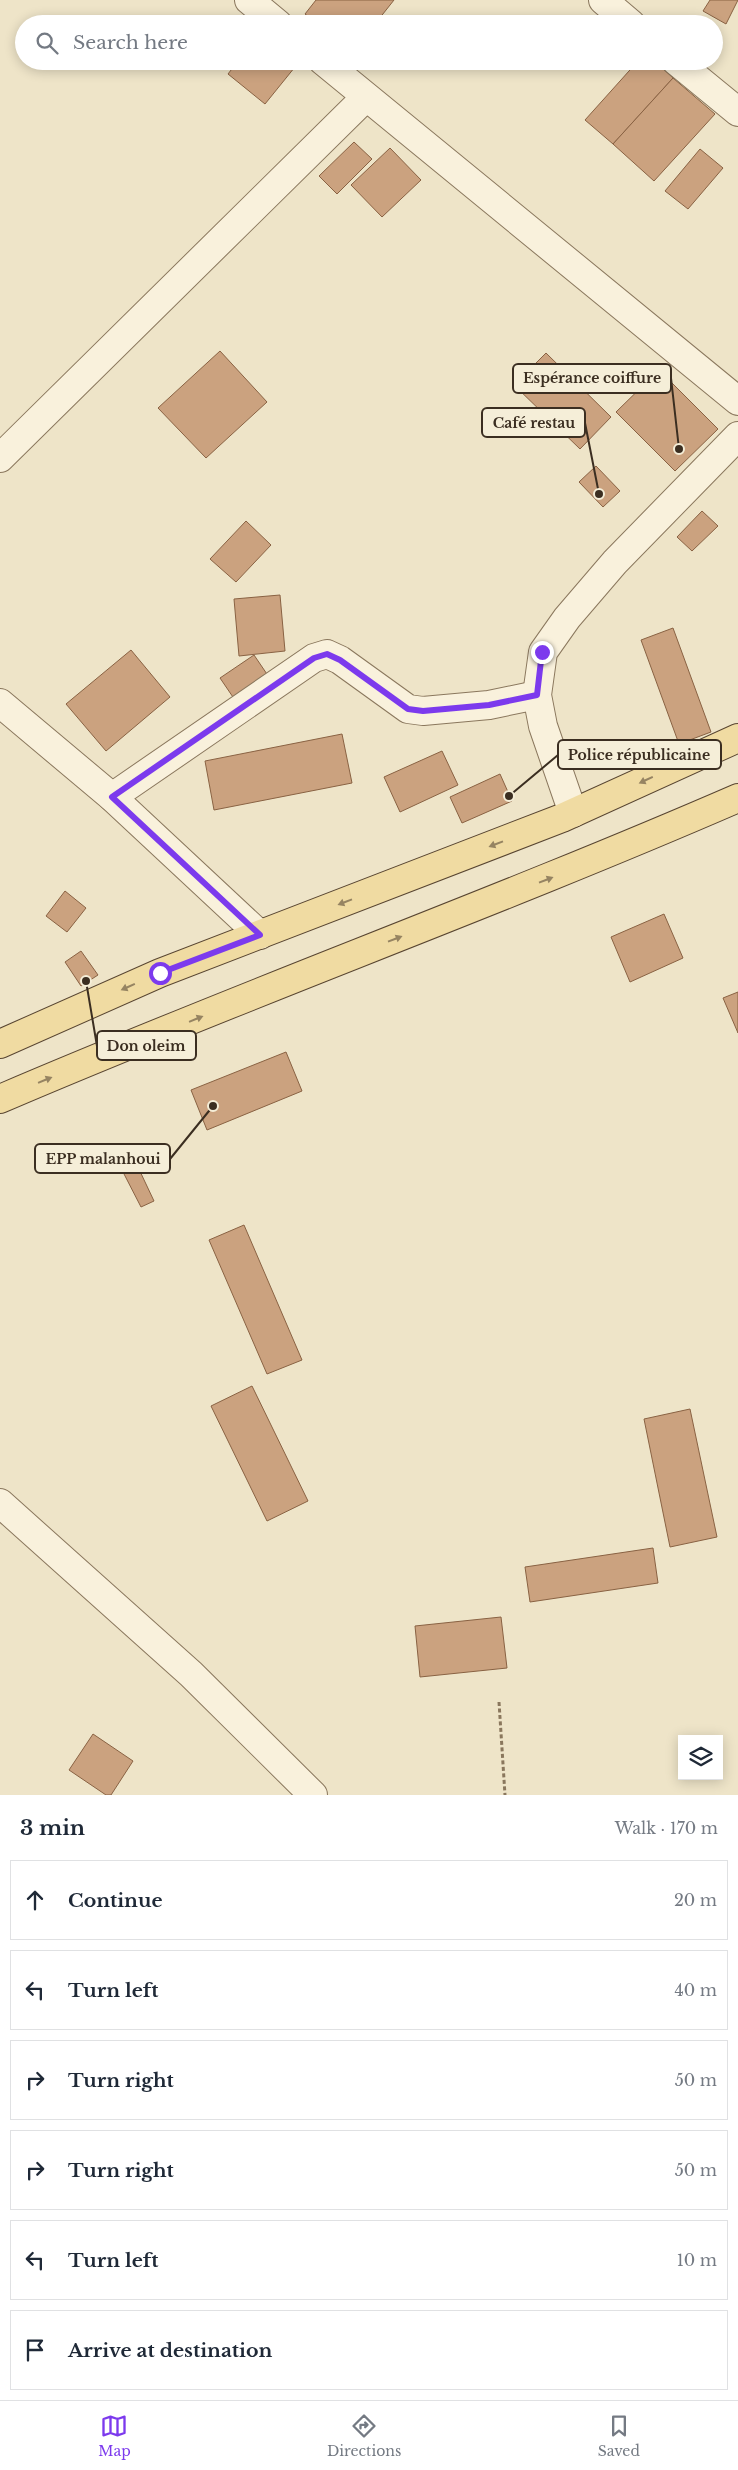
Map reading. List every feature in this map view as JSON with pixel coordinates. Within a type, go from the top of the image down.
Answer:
[{"type":"main road","points":[[0,1044],[160,973],[573,813],[738,738]]},
{"type":"main road","points":[[0,1099],[303,975],[590,862],[738,798]]},
{"type":"street","points":[[249,0],[267,15]]},
{"type":"street","points":[[603,0],[620,15]]},
{"type":"street","points":[[334,70],[738,401]]},
{"type":"street","points":[[687,70],[738,112]]},
{"type":"street","points":[[0,458],[366,97]]},
{"type":"street","points":[[573,813],[550,753],[542,726],[537,695],[542,652],[567,618],[615,562],[658,521],[738,436]]},
{"type":"street","points":[[112,797],[314,658],[327,654],[340,660],[408,709],[423,711],[489,705],[537,695]]},
{"type":"street","points":[[0,702],[112,797],[260,935]]},
{"type":"street","points":[[0,1503],[191,1674],[313,1795]]},
{"type":"path","points":[[499,1702],[505,1795]]},
{"type":"building","points":[[316,0],[394,0],[382,15],[305,14]]},
{"type":"building","points":[[710,0],[738,0],[726,24],[723,22],[723,15],[710,15],[703,11]]},
{"type":"building","points":[[231,70],[293,70],[265,104],[228,74]]},
{"type":"building","points":[[630,70],[665,70],[673,78],[613,144],[585,120]]},
{"type":"building","points":[[673,78],[715,114],[654,181],[613,144]]},
{"type":"building","points":[[354,142],[372,159],[337,194],[319,176]]},
{"type":"building","points":[[390,148],[421,180],[382,217],[351,185]]},
{"type":"building","points":[[700,149],[723,168],[688,209],[665,191]]},
{"type":"building","points":[[220,351],[267,402],[206,458],[158,408]]},
{"type":"building","points":[[546,353],[611,417],[580,449],[514,385]]},
{"type":"building","points":[[659,370],[718,429],[675,471],[616,412]]},
{"type":"building","points":[[596,466],[620,491],[603,507],[579,482]]},
{"type":"building","points":[[702,511],[718,526],[692,551],[677,537]]},
{"type":"building","points":[[246,521],[271,545],[236,582],[210,559]]},
{"type":"building","points":[[280,595],[285,651],[239,656],[234,599]]},
{"type":"building","points":[[673,628],[711,732],[679,744],[641,640]]},
{"type":"building","points":[[131,650],[170,697],[106,751],[66,704]]},
{"type":"building","points":[[254,655],[271,680],[237,703],[220,678]]},
{"type":"building","points":[[342,734],[352,783],[214,810],[205,761]]},
{"type":"building","points":[[442,751],[458,785],[400,812],[384,777]]},
{"type":"building","points":[[500,774],[512,801],[462,823],[450,797]]},
{"type":"building","points":[[65,891],[86,908],[67,932],[46,916]]},
{"type":"building","points":[[664,914],[683,958],[630,982],[611,937]]},
{"type":"building","points":[[81,951],[98,975],[81,986],[65,962]]},
{"type":"building","points":[[738,992],[738,1033],[723,998]]},
{"type":"building","points":[[286,1052],[302,1091],[207,1130],[191,1090]]},
{"type":"building","points":[[137,1165],[154,1201],[141,1207],[123,1172]]},
{"type":"building","points":[[244,1225],[302,1360],[267,1374],[209,1240]]},
{"type":"building","points":[[252,1386],[308,1501],[267,1521],[211,1406]]},
{"type":"building","points":[[690,1409],[717,1537],[670,1547],[644,1419]]},
{"type":"building","points":[[653,1548],[658,1583],[530,1602],[525,1567]]},
{"type":"building","points":[[501,1617],[507,1668],[420,1677],[415,1626]]},
{"type":"building","points":[[93,1734],[133,1761],[111,1795],[106,1795],[69,1770]]},
{"type":"place","name":"Espérance coiffure","points":[[679,449]]},
{"type":"place","name":"Café restau","points":[[599,494]]},
{"type":"place","name":"Police républicaine","points":[[509,796]]},
{"type":"place","name":"Don oleim","points":[[86,981]]},
{"type":"place","name":"EPP malanhoui","points":[[213,1106]]},
{"type":"route","points":[[160,973],[260,935],[112,797],[314,658],[327,654],[340,660],[408,709],[423,711],[489,705],[537,695],[542,652]]}]
